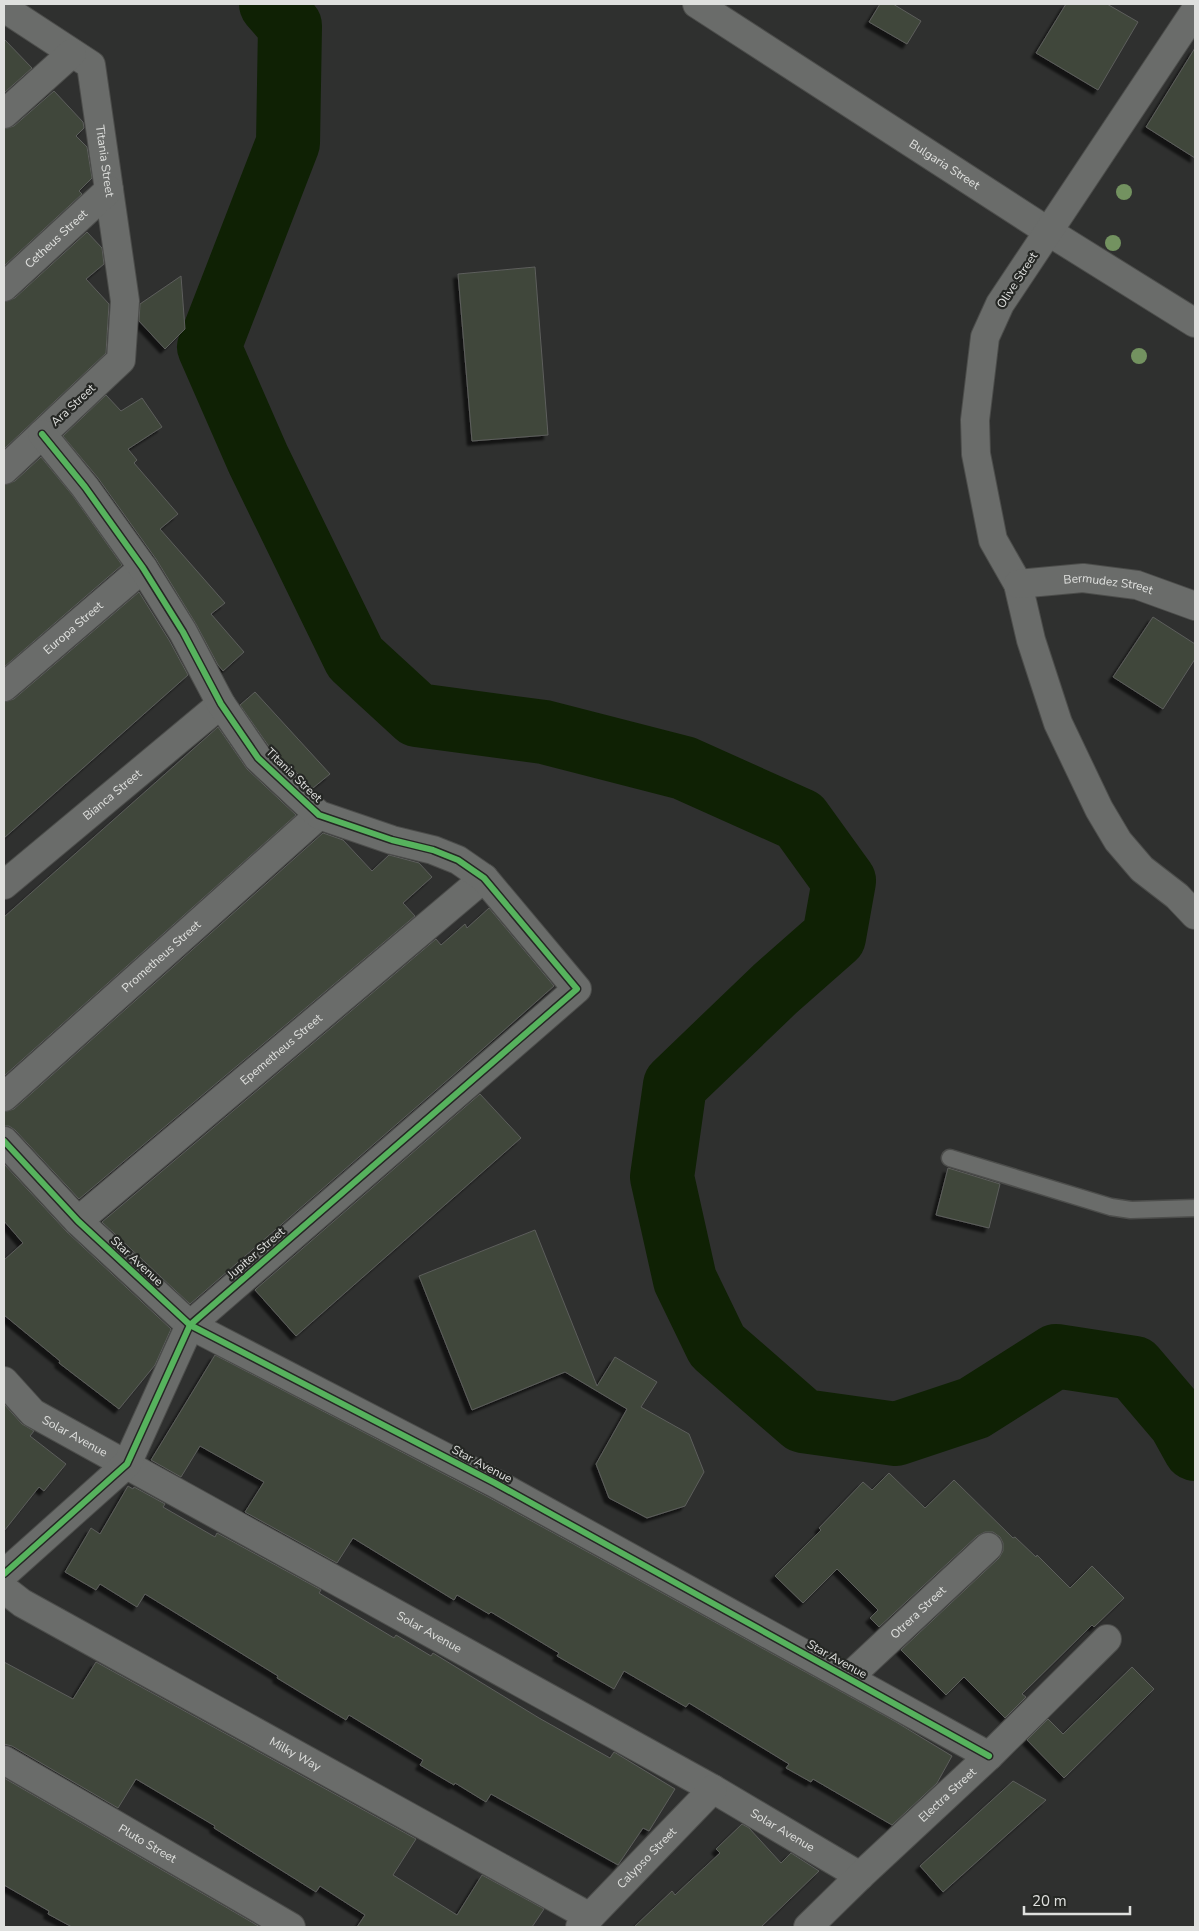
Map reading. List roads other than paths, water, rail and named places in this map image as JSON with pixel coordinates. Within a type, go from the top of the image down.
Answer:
[{"type":"street","name":"Bulgaria Street","points":[[697,4],[1049,232],[1195,323]]},
{"type":"street","name":"Titania Street","points":[[4,8],[91,65],[126,301],[121,360]]},
{"type":"street","name":"Olive Street","points":[[1195,11],[1000,304],[985,336],[975,420],[976,454],[993,540],[1018,584],[1031,640],[1058,723],[1099,809],[1118,841],[1142,869],[1176,896],[1195,915]]},
{"type":"street","points":[[4,114],[72,53]]},
{"type":"street","name":"Cetheus Street","points":[[4,287],[110,190]]},
{"type":"street","name":"Ara Street","points":[[4,470],[121,360]]},
{"type":"street","name":"Titania Street","points":[[42,434],[85,486],[143,568],[183,632],[221,704],[258,758],[319,815],[392,840],[433,850],[458,860],[484,878],[576,988]]},
{"type":"street","name":"Europa Street","points":[[4,687],[143,568]]},
{"type":"street","name":"Bermudez Street","points":[[1018,584],[1083,578],[1138,585],[1195,606]]},
{"type":"street","name":"Bianca Street","points":[[4,885],[221,704]]},
{"type":"street","name":"Prometheus Street","points":[[4,1097],[319,815]]},
{"type":"street","name":"Epemetheus Street","points":[[78,1221],[484,878]]},
{"type":"street","name":"Jupiter Street","points":[[4,1574],[128,1464],[190,1325],[576,988]]},
{"type":"street","name":"Star Avenue","points":[[4,1140],[78,1221],[190,1325],[495,1483],[989,1756]]},
{"type":"street","name":"Solar Avenue","points":[[4,1381],[33,1413],[713,1789],[860,1876]]},
{"type":"street","name":"Otrera Street","points":[[848,1678],[988,1547]]},
{"type":"street","name":"Milky Way","points":[[4,1589],[22,1603],[585,1922]]},
{"type":"street","name":"Electra Street","points":[[808,1927],[989,1756],[1107,1639]]},
{"type":"street","name":"Pluto Street","points":[[4,1760],[291,1927]]},
{"type":"street","name":"Calypso Street","points":[[585,1922],[713,1789]]},
{"type":"lane","points":[[950,1158],[1111,1207],[1131,1210],[1195,1208]]},
{"type":"waterway","points":[[271,4],[290,26],[288,143],[209,347],[258,459],[355,658],[417,715],[544,732],[684,768],[800,820],[844,881],[834,937],[775,989],[675,1085],[662,1177],[685,1280],[717,1346],[803,1421],[896,1434],[974,1408],[1056,1356],[1134,1368],[1180,1422],[1195,1449]]}]
